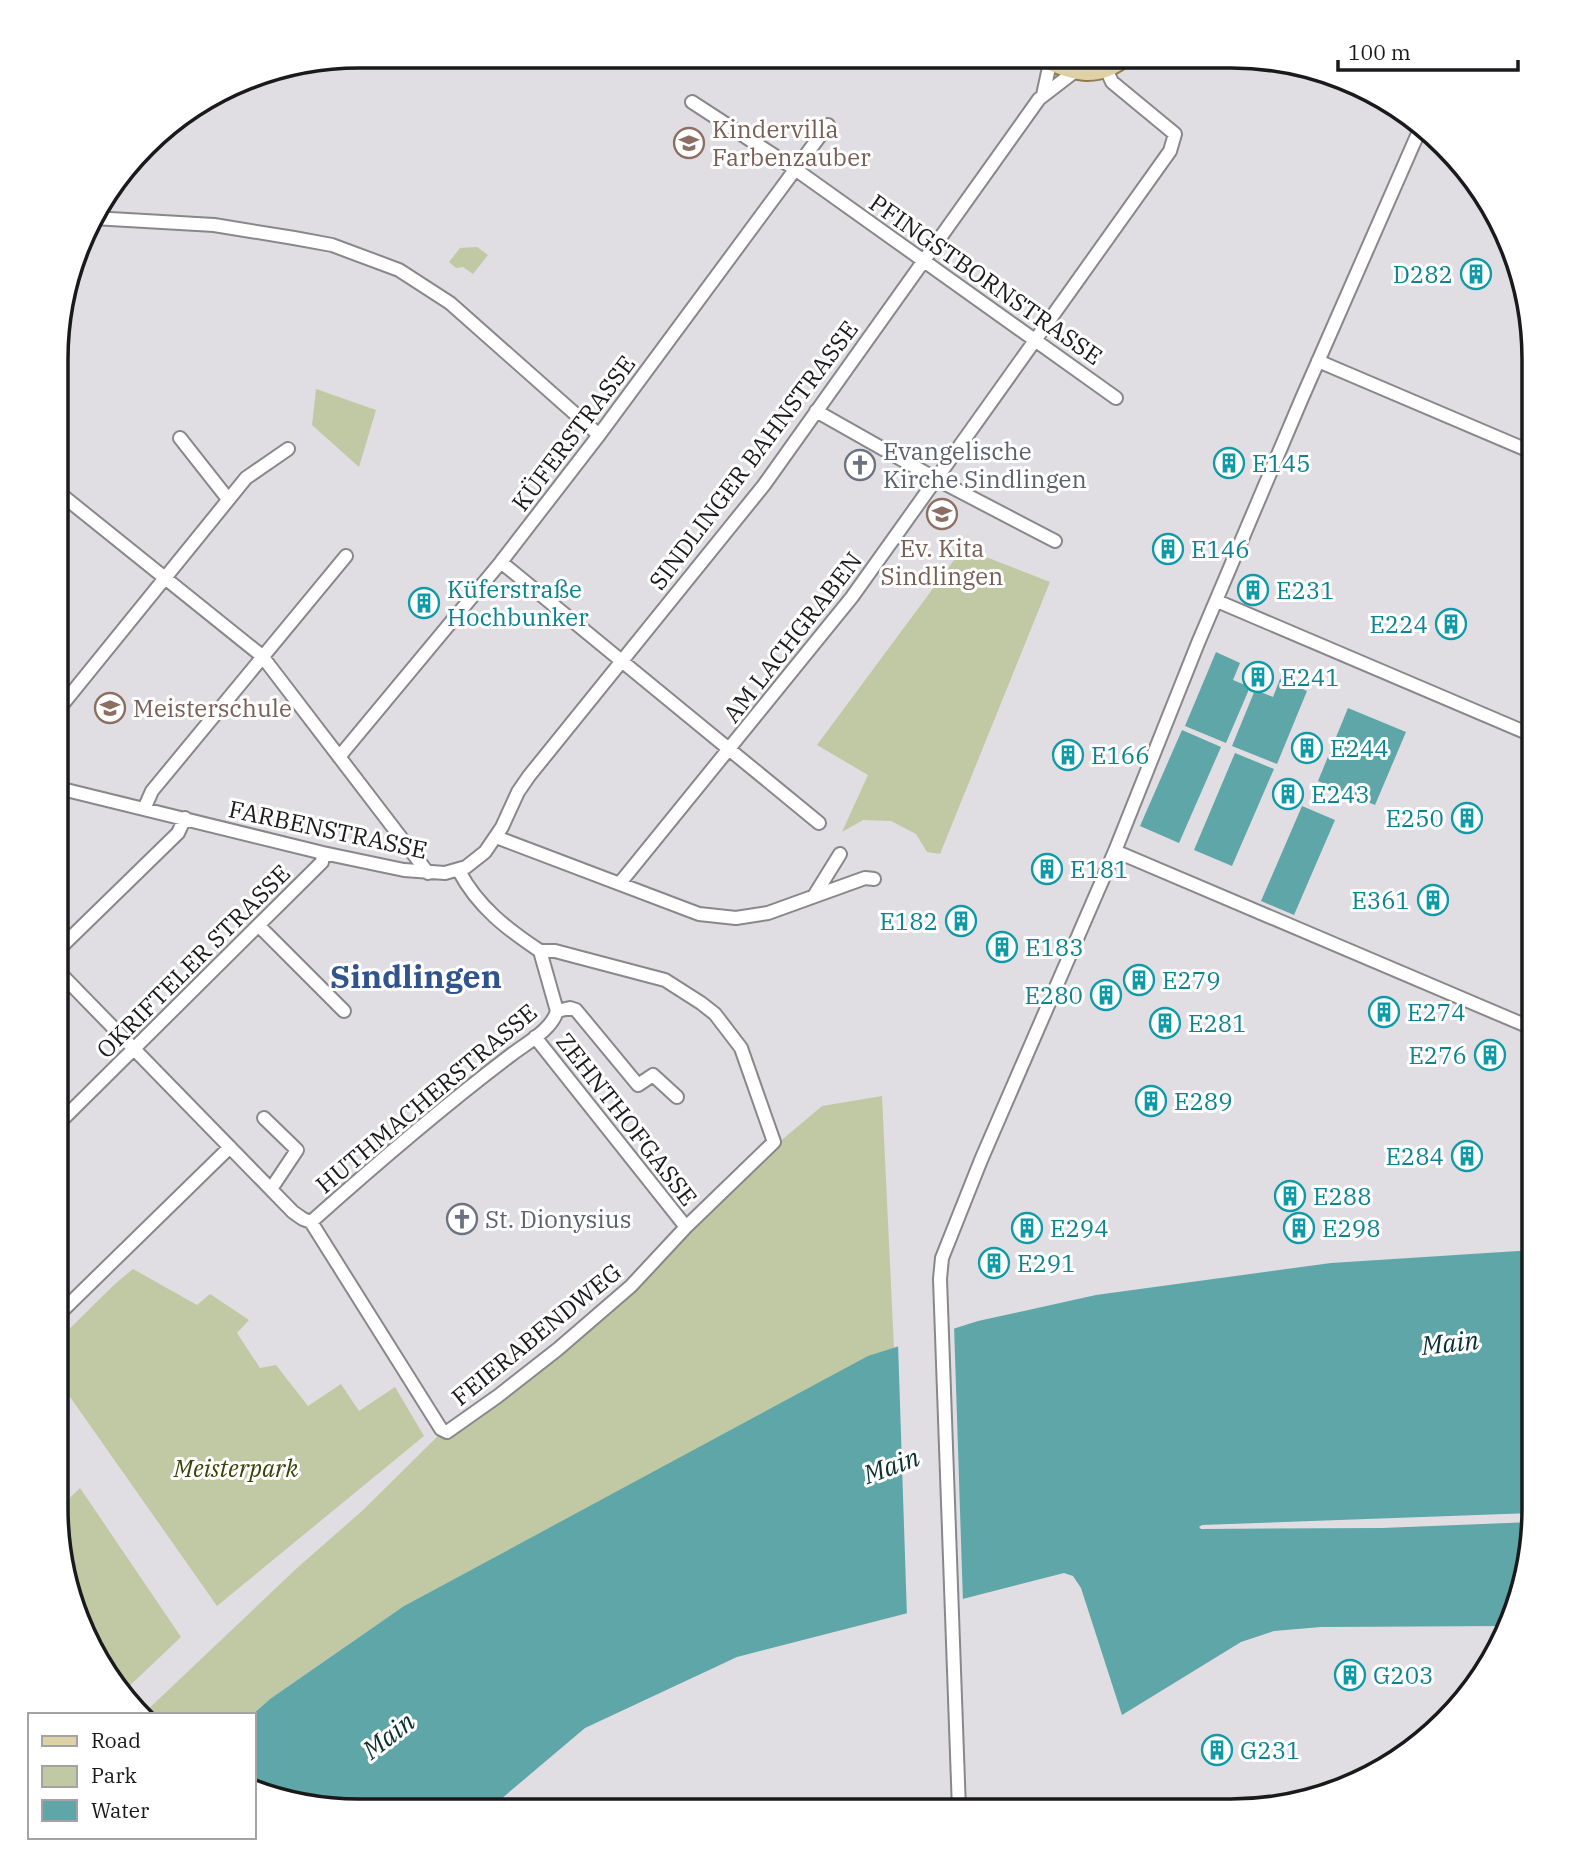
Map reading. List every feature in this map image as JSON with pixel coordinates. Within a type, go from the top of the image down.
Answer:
[{"type":"main road","points":[[1069,68],[1078,72],[1107,71],[1112,68]]},
{"type":"street","name":"SINDLINGER BAHNSTRASSE","points":[[1043,95],[1048,68]]},
{"type":"street","name":"AM LACHGRABEN","points":[[620,883],[852,597],[1170,151],[1175,134],[1112,82],[1107,71]]},
{"type":"street","name":"SINDLINGER BAHNSTRASSE","points":[[496,837],[529,776],[764,485],[1043,95],[1078,72]]},
{"type":"street","name":"PFINGSTBORNSTRASSE","points":[[692,102],[794,169],[1116,398]]},
{"type":"street","name":"KÜFERSTRASSE","points":[[339,757],[501,562],[599,435],[828,125]]},
{"type":"street","points":[[958,1799],[940,1293],[942,1258],[981,1160],[1115,851],[1318,361],[1417,135]]},
{"type":"street","points":[[104,219],[214,225],[294,237],[331,244],[399,270],[450,303],[599,435]]},
{"type":"street","points":[[1318,361],[1522,448]]},
{"type":"street","points":[[816,411],[938,480],[1055,541]]},
{"type":"street","points":[[180,438],[228,499]]},
{"type":"street","points":[[68,697],[246,478],[288,449]]},
{"type":"street","points":[[68,500],[262,656],[428,873]]},
{"type":"street","points":[[144,809],[152,791],[346,556]]},
{"type":"street","points":[[501,562],[819,823]]},
{"type":"street","points":[[1217,601],[1522,731]]},
{"type":"street","name":"FARBENSTRASSE","points":[[68,790],[323,853],[428,873],[459,871],[480,857],[496,837]]},
{"type":"street","points":[[68,940],[178,833],[185,818]]},
{"type":"street","points":[[496,837],[699,914],[736,918],[768,913],[865,878],[874,879]]},
{"type":"street","points":[[1115,851],[1522,1024]]},
{"type":"street","name":"OKRIFTELER STRASSE","points":[[68,1114],[259,926],[321,862],[323,853]]},
{"type":"street","points":[[814,896],[840,854]]},
{"type":"street","points":[[459,871],[481,905],[504,927],[540,951]]},
{"type":"street","points":[[259,926],[344,1012]]},
{"type":"street","name":"HUTHMACHERSTRASSE","points":[[311,1222],[457,1096],[535,1037],[555,1018],[557,1011],[540,951]]},
{"type":"street","name":"FEIERABENDWEG","points":[[311,1222],[441,1429],[451,1431],[566,1342],[631,1286],[686,1227],[774,1142],[741,1048],[723,1023],[701,1003],[665,980],[555,951],[540,951]]},
{"type":"street","points":[[68,981],[293,1212],[311,1222]]},
{"type":"street","points":[[557,1011],[570,1008],[576,1010],[638,1085],[653,1075],[677,1097]]},
{"type":"street","name":"ZEHNTHOFGASSE","points":[[535,1037],[686,1227]]},
{"type":"street","points":[[264,1118],[297,1150],[271,1189]]},
{"type":"street","points":[[68,1305],[230,1147]]},
{"type":"green space","points":[[477,247],[488,255],[473,274],[463,267],[456,268],[449,262],[460,248]]},
{"type":"green space","points":[[316,389],[376,410],[359,467],[312,425]]},
{"type":"green space","points":[[963,548],[1050,582],[940,854],[927,852],[916,834],[891,821],[863,820],[842,832],[868,775],[817,745]]},
{"type":"green space","points":[[882,1096],[894,1348],[868,1357],[404,1606],[270,1699],[254,1713],[152,1713],[148,1709],[297,1568],[362,1511],[441,1433],[503,1397],[750,1167],[822,1106]]},
{"type":"green space","name":"Meisterpark","points":[[133,1269],[197,1305],[210,1294],[249,1320],[237,1333],[260,1368],[276,1365],[308,1406],[341,1384],[359,1411],[395,1387],[424,1436],[217,1606],[68,1394],[68,1330]]},
{"type":"green space","points":[[80,1488],[181,1637],[129,1686],[98,1637],[78,1583],[71,1546],[68,1500]]},
{"type":"water","points":[[1216,652],[1240,663],[1233,680],[1250,687],[1226,743],[1185,726]]},
{"type":"water","points":[[1280,679],[1307,691],[1277,764],[1232,746],[1255,690],[1273,697]]},
{"type":"water","points":[[1348,708],[1406,732],[1375,805],[1318,781]]},
{"type":"water","points":[[1182,730],[1221,747],[1179,843],[1140,826]]},
{"type":"water","points":[[1235,753],[1274,769],[1232,866],[1194,850]]},
{"type":"water","points":[[1302,806],[1335,820],[1294,915],[1261,901]]},
{"type":"water","name":"Main","points":[[1522,1251],[1522,1513],[1199,1527],[1382,1528],[1521,1522],[1512,1583],[1497,1626],[1321,1627],[1274,1631],[1241,1642],[1122,1715],[1081,1588],[1073,1576],[1064,1573],[737,1657],[585,1728],[501,1799],[340,1798],[302,1793],[256,1780],[254,1713],[270,1699],[404,1606],[868,1356],[978,1321],[1096,1295],[1331,1263]]},
{"type":"pier","points":[[954,1325],[963,1603],[907,1617],[898,1343]]},
{"type":"place","name":"Kindervilla Farbenzauber","points":[[689,143]]},
{"type":"place","name":"D282","points":[[1476,274]]},
{"type":"place","name":"E145","points":[[1229,463]]},
{"type":"place","name":"Evangelische Kirche Sindlingen","points":[[860,465]]},
{"type":"place","name":"Ev. Kita Sindlingen","points":[[942,514]]},
{"type":"place","name":"E146","points":[[1168,549]]},
{"type":"place","name":"E231","points":[[1253,590]]},
{"type":"place","name":"Küferstraße Hochbunker","points":[[424,603]]},
{"type":"place","name":"E224","points":[[1451,624]]},
{"type":"place","name":"E241","points":[[1258,677]]},
{"type":"place","name":"Meisterschule","points":[[110,708]]},
{"type":"place","name":"E244","points":[[1307,748]]},
{"type":"place","name":"E166","points":[[1068,755]]},
{"type":"place","name":"E243","points":[[1288,794]]},
{"type":"place","name":"E250","points":[[1467,818]]},
{"type":"place","name":"E181","points":[[1047,869]]},
{"type":"place","name":"E361","points":[[1433,900]]},
{"type":"place","name":"E182","points":[[961,921]]},
{"type":"place","name":"E183","points":[[1002,947]]},
{"type":"place","name":"E279","points":[[1139,980]]},
{"type":"place","name":"E280","points":[[1106,995]]},
{"type":"place","name":"E274","points":[[1384,1012]]},
{"type":"place","name":"E281","points":[[1165,1023]]},
{"type":"place","name":"E276","points":[[1490,1055]]},
{"type":"place","name":"E289","points":[[1151,1101]]},
{"type":"place","name":"E284","points":[[1467,1156]]},
{"type":"place","name":"E288","points":[[1290,1196]]},
{"type":"place","name":"St. Dionysius","points":[[462,1219]]},
{"type":"place","name":"E294","points":[[1027,1228]]},
{"type":"place","name":"E298","points":[[1299,1228]]},
{"type":"place","name":"E291","points":[[994,1263]]},
{"type":"place","name":"G203","points":[[1350,1675]]},
{"type":"place","name":"G231","points":[[1217,1750]]},
{"type":"district","name":"Sindlingen","points":[[416,976]]}]
